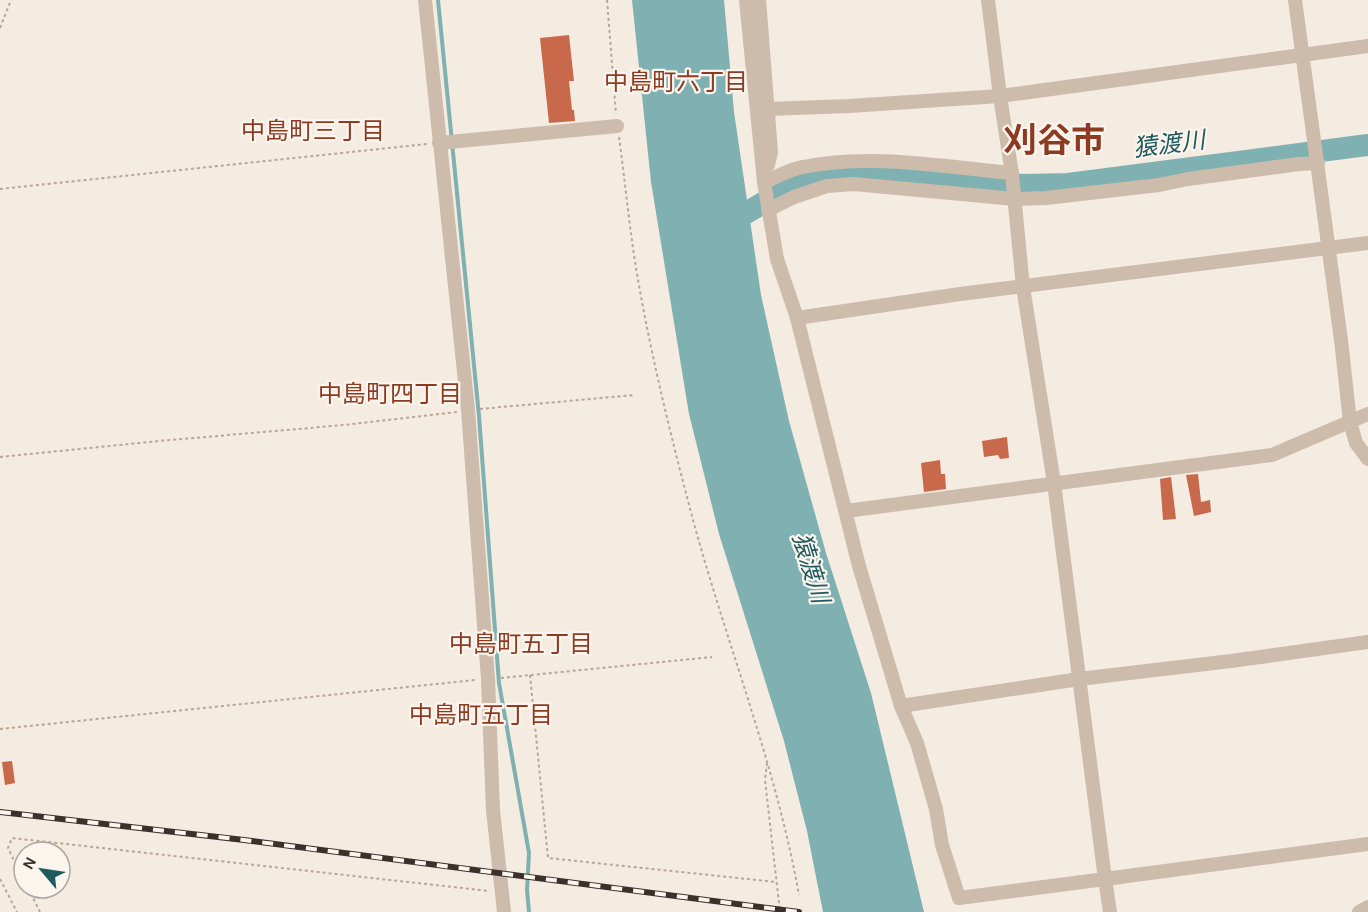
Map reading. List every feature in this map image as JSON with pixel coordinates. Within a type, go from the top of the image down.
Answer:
[{"type":"street","points":[[425,0],[468,410],[488,679],[493,810],[504,912]]},
{"type":"street","points":[[746,0],[764,182],[777,259],[797,318],[859,566],[901,706],[917,743],[936,809],[942,845],[960,905],[1105,879],[1368,844]]},
{"type":"street","points":[[759,0],[771,152],[764,182]]},
{"type":"street","points":[[988,0],[999,96],[1015,198],[1023,287],[1054,483],[1110,912]]},
{"type":"street","points":[[1295,0],[1343,352],[1350,422],[1356,443],[1368,459]]},
{"type":"street","points":[[768,109],[999,96],[1368,46]]},
{"type":"street","points":[[441,142],[617,126]]},
{"type":"street","points":[[764,182],[801,167],[870,160],[1012,174]]},
{"type":"street","points":[[768,210],[794,197],[827,186],[854,184],[1015,198],[1046,198],[1159,185],[1299,164],[1318,164]]},
{"type":"street","points":[[797,318],[960,294],[1368,243]]},
{"type":"street","points":[[846,511],[1272,455],[1368,414]]},
{"type":"street","points":[[901,706],[1079,679],[1231,662],[1368,642]]},
{"type":"street","points":[[1359,912],[1368,907]]},
{"type":"path","points":[[0,28],[11,0]]},
{"type":"path","points":[[607,0],[617,126],[636,268],[662,392],[694,521],[767,761],[793,860],[799,895]]},
{"type":"path","points":[[0,189],[441,142]]},
{"type":"path","points":[[486,409],[634,395]]},
{"type":"path","points":[[0,457],[344,425],[468,410]]},
{"type":"path","points":[[507,677],[712,657]]},
{"type":"path","points":[[530,675],[548,858],[776,882]]},
{"type":"path","points":[[0,729],[488,679]]},
{"type":"path","points":[[767,761],[765,780],[780,912]]},
{"type":"path","points":[[12,856],[8,848],[12,838],[30,840]]},
{"type":"path","points":[[72,845],[501,892]]},
{"type":"path","points":[[0,879],[17,912]]},
{"type":"water","points":[[632,0],[724,0],[734,112],[761,295],[789,421],[826,553],[871,693],[924,912],[823,912],[807,831],[784,741],[719,534],[689,414],[651,182]]},
{"type":"building","points":[[569,35],[574,81],[569,81],[575,121],[549,123],[540,38]]},
{"type":"building","points":[[1007,437],[1009,458],[1000,459],[998,455],[984,457],[982,441]]},
{"type":"building","points":[[940,460],[941,474],[945,474],[946,489],[924,492],[921,463]]},
{"type":"building","points":[[1198,474],[1201,502],[1210,500],[1211,512],[1194,516],[1186,475]]},
{"type":"building","points":[[1171,477],[1176,519],[1163,520],[1160,479]]},
{"type":"building","points":[[12,761],[15,783],[5,785],[2,762]]},
{"type":"waterway","points":[[438,0],[479,416],[499,683],[529,853],[527,890],[529,912]]},
{"type":"waterway","name":"猿渡川","points":[[724,226],[790,187],[826,177],[866,171],[958,181],[1024,185],[1068,184],[1368,145]]},
{"type":"railway","points":[[0,812],[244,840],[799,912]]},
{"type":"district","name":"中島町六丁目","points":[[676,82]]},
{"type":"district","name":"中島町三丁目","points":[[313,131]]},
{"type":"district","name":"刈谷市","points":[[1054,141]]},
{"type":"district","name":"中島町四丁目","points":[[390,394]]},
{"type":"district","name":"中島町五丁目","points":[[521,644]]},
{"type":"district","name":"中島町五丁目","points":[[481,715]]}]
